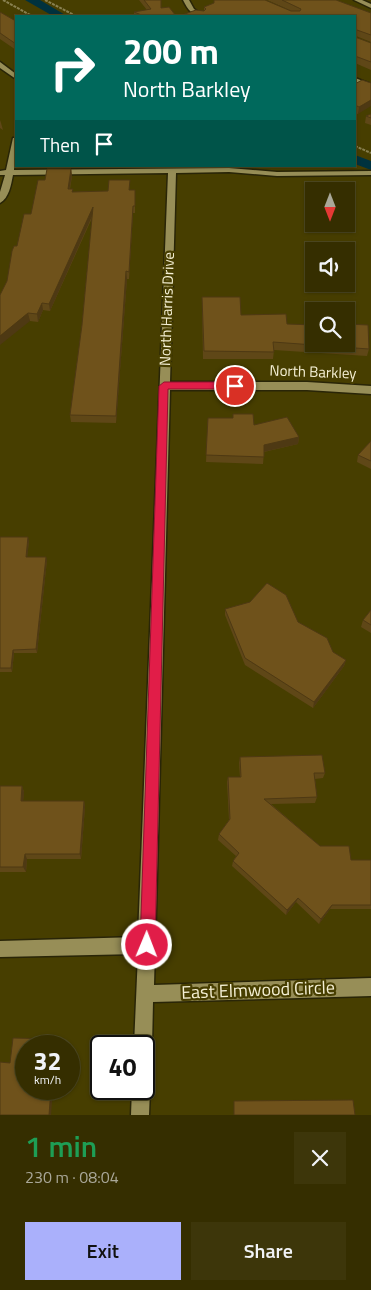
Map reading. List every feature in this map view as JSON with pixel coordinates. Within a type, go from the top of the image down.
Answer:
[{"type":"street","points":[[186,0],[191,10],[198,15]]},
{"type":"street","points":[[357,0],[371,6]]},
{"type":"street","points":[[0,64],[15,76]]},
{"type":"street","points":[[356,80],[371,86]]},
{"type":"street","points":[[0,200],[7,186],[15,145]]},
{"type":"street","points":[[229,170],[278,174],[356,169],[371,165]]},
{"type":"street","points":[[0,172],[115,169],[140,171],[229,170],[258,167]]},
{"type":"street","points":[[356,169],[371,173]]},
{"type":"street","name":"North Harris Drive","points":[[143,1035],[172,171]]},
{"type":"street","name":"North Barkley","points":[[164,386],[307,386],[371,390]]},
{"type":"street","points":[[0,949],[147,945]]},
{"type":"street","name":"East Elmwood Circle","points":[[144,994],[371,987]]},
{"type":"street","points":[[140,1115],[141,1100]]},
{"type":"path","points":[[3,0],[30,15]]},
{"type":"path","points":[[45,0],[74,15]]},
{"type":"path","points":[[356,146],[371,153]]},
{"type":"building","points":[[144,0],[161,0],[161,8],[169,7],[175,15],[142,15],[134,12],[151,9]]},
{"type":"building","points":[[214,0],[265,0],[291,11],[300,11],[301,9],[282,0],[336,0],[371,13],[371,35],[356,30],[356,15],[182,15],[196,10],[204,11],[206,9],[204,7],[214,3]]},
{"type":"building","points":[[0,12],[15,20],[15,43],[0,33]]},
{"type":"building","points":[[356,37],[371,43],[371,62],[356,56]]},
{"type":"building","points":[[362,80],[371,83],[371,100],[359,107],[356,106],[356,83]]},
{"type":"building","points":[[47,169],[71,169],[68,189],[73,189],[72,192],[108,191],[109,180],[130,180],[129,190],[135,190],[129,272],[126,271],[116,416],[70,415],[82,325],[93,207],[49,304],[42,303],[37,314],[28,313],[0,336],[0,295],[7,281],[12,251],[14,246],[17,246],[24,214],[31,214],[38,180],[45,180]]},
{"type":"building","points":[[202,297],[240,297],[241,315],[286,314],[287,324],[305,325],[305,344],[273,342],[274,352],[204,351]]},
{"type":"building","points":[[355,324],[368,325],[369,349],[355,348]]},
{"type":"building","points":[[233,414],[253,414],[254,425],[287,417],[299,437],[264,445],[264,457],[206,455],[208,418],[233,418]]},
{"type":"building","points":[[371,441],[371,461],[358,455]]},
{"type":"building","points":[[0,537],[28,537],[26,557],[46,557],[36,649],[13,650],[11,668],[0,668]]},
{"type":"building","points":[[267,583],[286,595],[298,622],[327,638],[333,652],[346,660],[314,702],[245,658],[225,609],[250,602]]},
{"type":"building","points":[[371,610],[371,625],[363,620]]},
{"type":"building","points":[[322,755],[325,773],[314,773],[317,797],[264,799],[320,846],[349,846],[351,860],[371,860],[371,905],[332,905],[321,919],[298,898],[287,910],[233,861],[239,853],[219,834],[230,819],[228,777],[241,777],[240,757]]},
{"type":"building","points":[[0,786],[22,786],[21,801],[84,801],[80,854],[25,854],[23,867],[0,867]]},
{"type":"building","points":[[13,1038],[15,1038],[15,1100],[50,1100],[49,1115],[0,1115],[0,1062],[10,1063]]},
{"type":"building","points":[[353,1100],[355,1115],[234,1115],[234,1101]]},
{"type":"waterway","points":[[31,0],[59,15]]},
{"type":"waterway","points":[[356,159],[371,166]]},
{"type":"route","points":[[147,945],[164,386],[235,386]]}]
